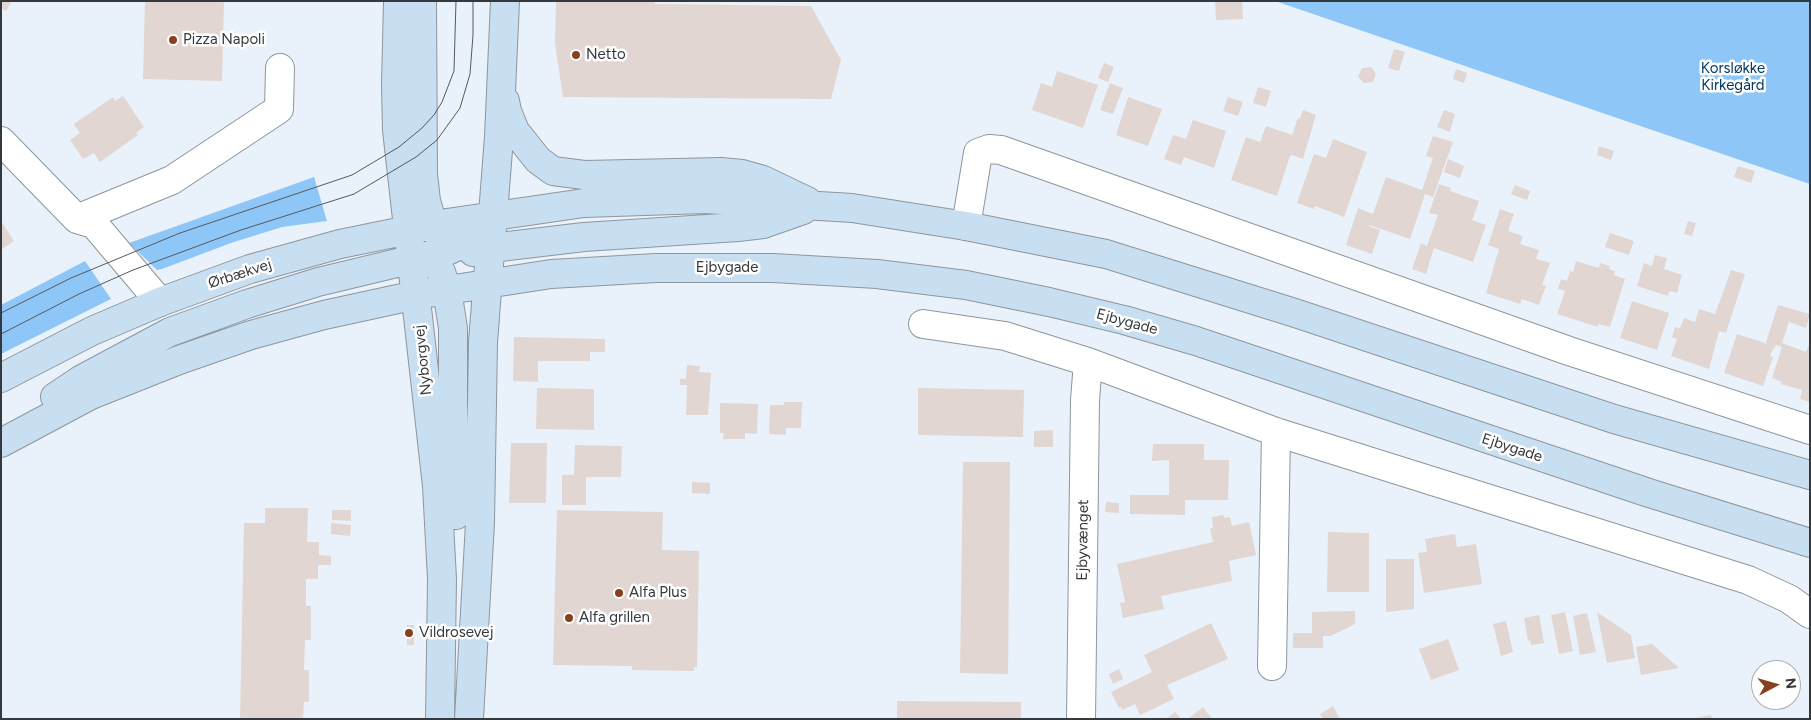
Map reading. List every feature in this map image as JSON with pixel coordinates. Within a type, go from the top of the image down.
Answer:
[{"type":"main road","points":[[398,1],[396,85],[398,130],[421,227],[438,264],[453,322],[456,516],[469,715]]},
{"type":"main road","points":[[422,1],[423,174],[426,201],[421,227],[438,264]]},
{"type":"main road","points":[[469,715],[480,522],[482,369],[502,89],[505,1]]},
{"type":"main road","points":[[502,89],[507,111],[515,131],[538,160],[553,171],[584,174],[713,172],[742,174],[779,187],[817,206]]},
{"type":"main road","points":[[438,264],[480,231],[494,215],[584,203],[696,200],[852,208],[966,226],[1106,254],[1296,313],[1614,419],[1810,475]]},
{"type":"main road","points":[[1,432],[82,379],[170,332],[247,304],[318,282],[438,264],[491,248],[584,237],[763,224],[817,206]]},
{"type":"main road","name":"Ørbækvej","points":[[1,378],[92,332],[160,302],[233,275],[304,254],[421,227],[494,215]]},
{"type":"main road","name":"Ejbygade","points":[[416,295],[438,264],[489,282],[551,274],[647,269],[773,268],[877,274],[976,287],[1105,315],[1196,341],[1649,493],[1810,542]]},
{"type":"main road","points":[[1,443],[91,395],[179,360],[251,335],[297,322],[416,295]]},
{"type":"main road","name":"Nyborgvej","points":[[416,295],[437,486],[442,580],[440,719]]},
{"type":"street","points":[[77,218],[172,180],[279,108],[280,68]]},
{"type":"street","points":[[1,141],[77,218],[94,224],[160,302]]},
{"type":"street","points":[[966,226],[978,153],[989,149],[1001,150],[1569,352],[1810,430]]},
{"type":"street","points":[[923,324],[1005,336],[1088,362],[1276,432],[1748,580],[1789,600],[1810,614]]},
{"type":"street","name":"Ejbyvænget","points":[[1081,719],[1085,400],[1088,362]]},
{"type":"street","points":[[1272,666],[1276,432]]},
{"type":"green space","name":"Korsløkke Kirkegård","points":[[1275,1],[1810,1],[1810,184]]},
{"type":"green space","points":[[314,177],[327,221],[282,227],[157,270],[129,243]]},
{"type":"green space","points":[[85,261],[111,299],[1,354],[1,305]]},
{"type":"building","points":[[1,1],[11,2],[6,11],[1,8]]},
{"type":"building","points":[[145,1],[224,1],[222,81],[143,79]]},
{"type":"building","points":[[556,1],[655,1],[655,4],[811,6],[841,60],[831,99],[563,97],[555,43]]},
{"type":"building","points":[[1215,1],[1242,1],[1243,19],[1216,20]]},
{"type":"building","points":[[1394,49],[1405,52],[1399,71],[1388,68]]},
{"type":"building","points":[[1104,63],[1114,67],[1108,82],[1098,78]]},
{"type":"building","points":[[1371,67],[1376,74],[1373,82],[1364,83],[1358,77],[1362,68]]},
{"type":"building","points":[[1456,69],[1467,73],[1464,83],[1453,79]]},
{"type":"building","points":[[1057,71],[1098,85],[1083,128],[1032,110],[1041,83],[1052,87]]},
{"type":"building","points":[[1110,83],[1123,88],[1113,114],[1100,110]]},
{"type":"building","points":[[1258,87],[1271,91],[1266,107],[1253,103]]},
{"type":"building","points":[[123,96],[144,127],[136,133],[138,135],[100,162],[94,153],[83,159],[70,140],[80,133],[74,124],[113,97],[115,101]]},
{"type":"building","points":[[1128,97],[1162,109],[1148,146],[1116,135]]},
{"type":"building","points":[[1228,97],[1243,102],[1238,116],[1223,111]]},
{"type":"building","points":[[1303,110],[1316,115],[1303,159],[1290,156],[1277,196],[1231,180],[1246,137],[1260,142],[1266,126],[1292,135]]},
{"type":"building","points":[[1444,110],[1455,114],[1450,132],[1437,127]]},
{"type":"building","points":[[1193,120],[1226,131],[1214,168],[1184,157],[1181,165],[1164,159],[1173,135],[1186,139]]},
{"type":"building","points":[[1433,136],[1453,142],[1433,197],[1425,194],[1410,239],[1369,225],[1380,230],[1372,254],[1346,245],[1358,208],[1373,214],[1386,177],[1422,190],[1433,158],[1426,156]]},
{"type":"building","points":[[1333,139],[1367,152],[1344,217],[1315,206],[1314,209],[1297,203],[1314,154],[1326,158]]},
{"type":"building","points":[[1599,146],[1614,151],[1611,160],[1597,155]]},
{"type":"building","points":[[1448,159],[1464,166],[1460,178],[1444,172]]},
{"type":"building","points":[[1738,166],[1755,171],[1751,183],[1734,177]]},
{"type":"building","points":[[1439,184],[1451,188],[1450,191],[1479,201],[1472,220],[1486,225],[1473,262],[1434,248],[1426,274],[1412,269],[1421,243],[1427,246],[1438,215],[1429,213]]},
{"type":"building","points":[[1515,185],[1530,191],[1527,200],[1511,194]]},
{"type":"building","points":[[1500,209],[1514,214],[1508,231],[1523,236],[1520,244],[1539,250],[1536,259],[1550,263],[1542,285],[1546,286],[1539,305],[1522,299],[1520,304],[1486,293],[1499,249],[1488,245]]},
{"type":"building","points":[[1,221],[14,241],[1,250]]},
{"type":"building","points":[[1688,221],[1696,223],[1692,236],[1684,234]]},
{"type":"building","points":[[1610,233],[1634,241],[1629,255],[1605,247]]},
{"type":"building","points":[[1655,255],[1667,258],[1664,269],[1682,275],[1677,293],[1669,291],[1668,296],[1637,286],[1644,263],[1652,266]]},
{"type":"building","points":[[1576,261],[1599,268],[1600,263],[1610,266],[1609,269],[1615,271],[1614,275],[1625,279],[1610,327],[1598,324],[1598,327],[1557,314],[1565,291],[1558,289],[1561,279],[1567,281],[1570,271],[1573,272]]},
{"type":"building","points":[[1731,270],[1745,274],[1726,333],[1719,331],[1709,369],[1671,356],[1677,339],[1672,337],[1675,327],[1680,328],[1684,318],[1695,322],[1699,309],[1715,314]]},
{"type":"building","points":[[1632,301],[1669,313],[1657,350],[1620,338]]},
{"type":"building","points":[[1778,305],[1810,314],[1806,328],[1789,322],[1782,343],[1806,352],[1810,342],[1810,402],[1800,399],[1802,390],[1781,384],[1782,382],[1772,378],[1782,347],[1776,345],[1773,349],[1770,356],[1773,357],[1763,386],[1724,373],[1737,334],[1768,344],[1766,342]]},
{"type":"building","points":[[514,337],[605,339],[605,352],[590,352],[590,361],[538,361],[538,382],[513,381]]},
{"type":"building","points":[[687,365],[700,366],[699,372],[711,373],[708,415],[686,415],[687,385],[680,385],[680,379],[686,379]]},
{"type":"building","points":[[537,388],[594,389],[594,430],[536,429]]},
{"type":"building","points":[[918,388],[1024,390],[1023,437],[918,435]]},
{"type":"building","points":[[784,402],[802,402],[801,428],[786,428],[786,435],[769,434],[770,405],[784,405]]},
{"type":"building","points":[[720,403],[758,404],[757,434],[745,433],[745,439],[723,439],[724,433],[720,433]]},
{"type":"building","points":[[1053,430],[1053,447],[1034,447],[1034,431]]},
{"type":"building","points":[[511,443],[547,443],[546,503],[509,503]]},
{"type":"building","points":[[1153,444],[1204,444],[1204,460],[1229,460],[1228,500],[1185,500],[1185,515],[1130,514],[1130,495],[1169,495],[1169,460],[1152,461]]},
{"type":"building","points":[[575,445],[622,446],[621,477],[586,477],[586,505],[562,505],[562,475],[574,475]]},
{"type":"building","points":[[963,462],[1010,462],[1008,674],[960,673]]},
{"type":"building","points":[[692,482],[710,483],[710,494],[692,493]]},
{"type":"building","points":[[1106,502],[1119,503],[1119,513],[1105,512]]},
{"type":"building","points":[[265,508],[308,508],[307,542],[319,542],[319,555],[331,556],[331,565],[318,565],[318,579],[306,579],[306,606],[311,606],[311,640],[305,640],[304,670],[309,670],[309,702],[304,702],[303,719],[240,719],[244,523],[265,523]]},
{"type":"building","points":[[332,510],[351,510],[351,521],[332,520]]},
{"type":"building","points":[[557,510],[663,512],[662,550],[699,551],[697,667],[694,667],[694,671],[632,670],[632,666],[553,665]]},
{"type":"building","points":[[1223,515],[1224,518],[1230,517],[1232,526],[1249,522],[1256,555],[1229,561],[1232,581],[1161,596],[1164,609],[1123,618],[1120,603],[1125,602],[1117,564],[1213,542],[1210,528],[1213,528],[1212,517]]},
{"type":"building","points":[[331,523],[351,525],[350,536],[331,534]]},
{"type":"building","points":[[1328,532],[1369,533],[1369,592],[1327,592]]},
{"type":"building","points":[[1455,534],[1457,547],[1476,544],[1482,584],[1424,593],[1418,553],[1427,552],[1425,539]]},
{"type":"building","points":[[1386,559],[1414,559],[1414,609],[1386,612]]},
{"type":"building","points":[[1355,611],[1355,624],[1331,636],[1323,636],[1323,648],[1293,648],[1293,633],[1312,633],[1312,612]]},
{"type":"building","points":[[1565,612],[1573,651],[1559,654],[1551,615]]},
{"type":"building","points":[[1597,612],[1631,635],[1635,658],[1607,663]]},
{"type":"building","points":[[1587,613],[1596,652],[1580,655],[1573,616]]},
{"type":"building","points":[[1539,615],[1544,643],[1531,645],[1530,640],[1528,641],[1524,618]]},
{"type":"building","points":[[1506,621],[1513,652],[1501,656],[1493,624]]},
{"type":"building","points":[[1211,623],[1228,659],[1167,685],[1174,699],[1140,715],[1135,704],[1122,710],[1121,707],[1119,708],[1111,692],[1152,672],[1144,655]]},
{"type":"building","points":[[407,625],[414,625],[414,645],[407,645]]},
{"type":"building","points":[[1448,639],[1459,670],[1431,680],[1419,649]]},
{"type":"building","points":[[1652,644],[1679,668],[1641,675],[1636,647]]},
{"type":"building","points":[[1119,669],[1123,679],[1113,684],[1109,674]]},
{"type":"building","points":[[897,701],[1021,702],[1021,719],[897,719]]},
{"type":"building","points":[[1333,706],[1340,719],[1323,719],[1320,714]]},
{"type":"building","points":[[1203,707],[1212,719],[1188,719]]},
{"type":"building","points":[[1175,712],[1181,719],[1166,719]]},
{"type":"building","points":[[1711,715],[1712,719],[1696,719],[1696,718]]},
{"type":"tram line","points":[[1,313],[71,278],[180,233],[352,175],[399,147],[422,128],[434,115],[442,102],[454,71],[456,1]]},
{"type":"tram line","points":[[1,334],[79,294],[133,270],[241,230],[354,194],[416,157],[437,140],[460,108],[470,74],[473,1]]},
{"type":"place","name":"Pizza Napoli","points":[[173,40]]},
{"type":"place","name":"Netto","points":[[576,55]]},
{"type":"place","name":"Alfa Plus","points":[[619,593]]},
{"type":"place","name":"Alfa grillen","points":[[569,618]]},
{"type":"place","name":"Vildrosevej","points":[[409,633]]}]
